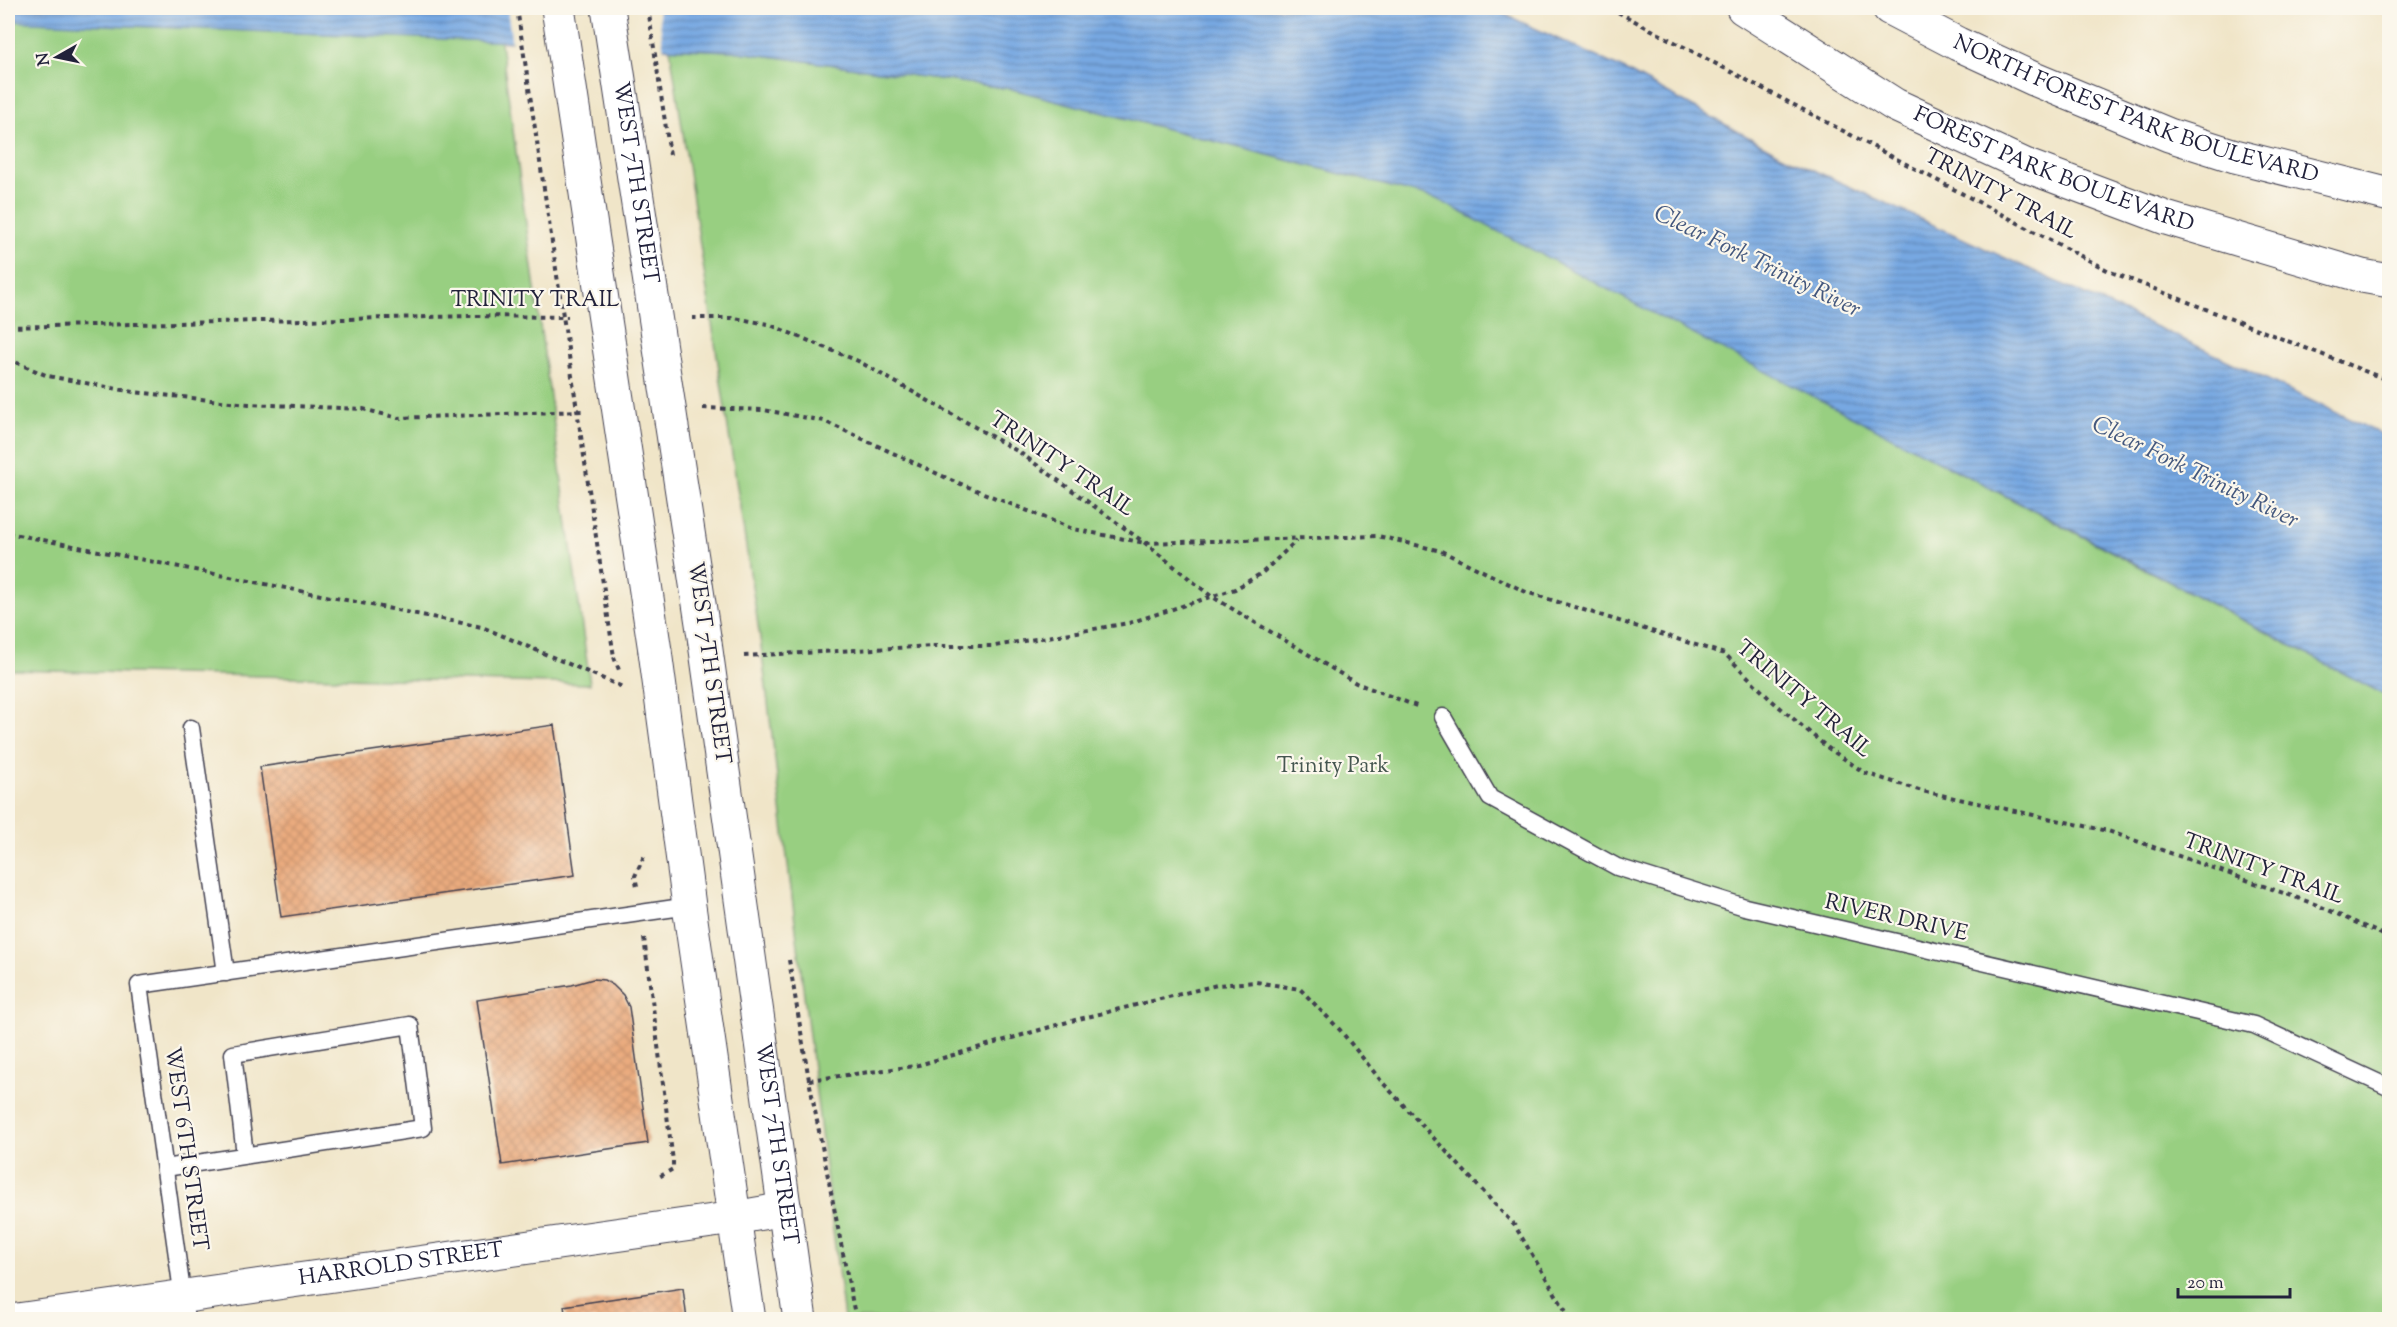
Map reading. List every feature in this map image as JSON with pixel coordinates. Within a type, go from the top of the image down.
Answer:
[{"type":"main road","points":[[558,8],[655,651],[689,906],[749,1320]]},
{"type":"main road","name":"WEST 7TH STREET","points":[[608,8],[705,643],[800,1320]]},
{"type":"main road","name":"FOREST PARK BOULEVARD","points":[[1743,8],[1895,105],[2027,166],[2166,218],[2362,276],[2390,281]]},
{"type":"main road","name":"NORTH FOREST PARK BOULEVARD","points":[[1889,8],[1958,44],[2169,135],[2256,162],[2390,195]]},
{"type":"main road","name":"HARROLD STREET","points":[[17,1320],[184,1307],[785,1209]]},
{"type":"lane","name":"RIVER DRIVE","points":[[1443,717],[1490,798],[1617,867],[1745,907],[2254,1025],[2390,1088]]},
{"type":"lane","points":[[191,728],[226,974],[689,906]]},
{"type":"lane","name":"WEST 6TH STREET","points":[[184,1307],[139,985],[226,974]]},
{"type":"lane","points":[[165,1168],[423,1128],[410,1025],[233,1054],[245,1155]]},
{"type":"path","points":[[518,8],[614,657]]},
{"type":"path","name":"TRINITY TRAIL","points":[[1610,8],[2111,272],[2390,381]]},
{"type":"path","name":"TRINITY TRAIL","points":[[8,327],[471,316],[578,317]]},
{"type":"path","name":"TRINITY TRAIL","points":[[686,318],[734,318],[768,324],[858,361],[1019,452],[1145,543],[1211,596],[1356,683],[1443,717]]},
{"type":"path","points":[[8,359],[48,375],[134,392],[249,404],[363,409],[398,418],[588,410]]},
{"type":"path","name":"TRINITY TRAIL","points":[[692,408],[764,410],[824,421],[951,480],[1073,529],[1145,543],[1378,536],[1441,551],[1526,592],[1725,654],[1770,699],[1828,748],[1865,773],[1922,791],[2108,831],[2317,905],[2390,938]]},
{"type":"path","points":[[8,532],[482,627],[626,688]]},
{"type":"path","points":[[744,656],[933,646],[995,646],[1129,623],[1235,589],[1262,573],[1297,540]]},
{"type":"path","points":[[648,849],[635,876],[673,1161],[672,1169],[657,1178]]},
{"type":"path","points":[[788,954],[809,1080],[856,1320]]},
{"type":"path","points":[[809,1080],[915,1066],[1071,1021],[1217,985],[1256,982],[1300,989],[1340,1030],[1383,1083],[1515,1226],[1571,1320]]},
{"type":"green space","points":[[8,8],[496,8],[590,684],[8,670]]},
{"type":"green space","name":"Trinity Park","points":[[670,48],[732,51],[1012,89],[1435,198],[2389,697],[2389,1319],[844,1319],[760,638]]},
{"type":"water","name":"Clear Fork Trinity River","points":[[8,8],[1491,8],[1623,69],[1785,157],[2191,343],[2389,438],[2389,697],[1435,198],[1012,89],[732,51],[8,21]]},
{"type":"pier","points":[[507,8],[658,8],[664,51],[512,44]]},
{"type":"building","points":[[554,725],[575,875],[281,917],[260,767]]},
{"type":"building","points":[[593,979],[604,980],[613,985],[623,995],[629,1007],[648,1143],[502,1165],[477,1000],[572,985]]},
{"type":"building","points":[[683,1288],[687,1320],[566,1320],[564,1306]]}]
